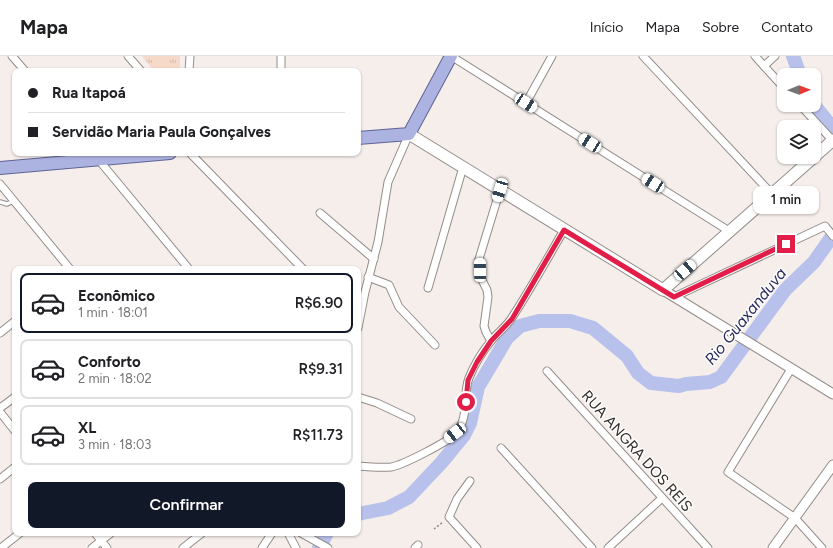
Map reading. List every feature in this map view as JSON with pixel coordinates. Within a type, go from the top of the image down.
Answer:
[{"type":"main road","points":[[409,134],[451,56]]},
{"type":"main road","points":[[361,138],[409,134],[662,290],[806,164]]},
{"type":"main road","points":[[821,151],[833,140]]},
{"type":"main road","points":[[0,168],[96,156]]},
{"type":"street","points":[[12,56],[22,68]]},
{"type":"street","points":[[128,56],[138,68]]},
{"type":"street","points":[[190,56],[190,68]]},
{"type":"street","points":[[281,56],[281,68]]},
{"type":"street","points":[[451,56],[729,231]]},
{"type":"street","points":[[526,103],[552,56]]},
{"type":"street","points":[[643,56],[772,194]]},
{"type":"street","points":[[755,56],[777,80]]},
{"type":"street","points":[[764,66],[776,56]]},
{"type":"street","points":[[807,112],[833,140]]},
{"type":"street","points":[[361,313],[368,277],[378,242],[388,182],[409,134]]},
{"type":"street","points":[[96,156],[187,266]]},
{"type":"street","points":[[193,156],[300,266]]},
{"type":"street","points":[[428,288],[463,167]]},
{"type":"street","points":[[0,184],[68,266]]},
{"type":"street","points":[[491,341],[484,326],[488,297],[481,278],[479,259],[500,190]]},
{"type":"street","points":[[320,213],[374,259]]},
{"type":"street","points":[[674,297],[825,226],[832,235]]},
{"type":"street","points":[[361,466],[392,467],[402,464],[455,433],[462,424],[468,380],[477,362],[491,341],[512,319],[564,230]]},
{"type":"street","points":[[368,277],[389,285],[399,307],[435,345]]},
{"type":"street","points":[[662,290],[833,394]]},
{"type":"street","points":[[0,333],[12,323]]},
{"type":"street","points":[[791,369],[728,472],[795,518],[822,548]]},
{"type":"street","name":"RUA ANGRA DOS REIS","points":[[547,371],[708,548]]},
{"type":"street","points":[[361,397],[378,403],[411,419]]},
{"type":"street","points":[[0,408],[12,399]]},
{"type":"street","points":[[0,412],[12,427]]},
{"type":"street","points":[[501,448],[592,548]]},
{"type":"street","points":[[773,548],[833,464]]},
{"type":"street","points":[[0,479],[12,469]]},
{"type":"street","points":[[470,481],[457,499],[449,517],[477,548]]},
{"type":"street","points":[[608,548],[662,498]]},
{"type":"street","points":[[1,548],[16,536]]},
{"type":"street","points":[[97,536],[107,548]]},
{"type":"street","points":[[92,548],[107,536]]},
{"type":"street","points":[[183,548],[198,536]]},
{"type":"street","points":[[262,548],[270,536]]},
{"type":"street","points":[[290,536],[296,548]]},
{"type":"street","points":[[307,536],[328,548]]},
{"type":"lane","points":[[0,202],[7,204],[14,201]]},
{"type":"path","points":[[434,529],[449,517]]},
{"type":"green space","points":[[142,56],[180,56],[180,68],[152,68]]},
{"type":"waterway","name":"Rio Guaxanduva","points":[[793,56],[797,68]]},
{"type":"waterway","name":"Rio Guaxanduva","points":[[820,112],[832,127],[833,132]]},
{"type":"waterway","name":"Rio Guaxanduva","points":[[361,513],[388,508],[409,497],[442,462],[464,435],[470,423],[478,387],[507,338],[520,326],[539,321],[570,321],[593,328],[627,356],[638,373],[651,383],[679,386],[710,382],[721,377],[785,290],[814,262],[833,235]]},
{"type":"waterway","name":"Rio Guaxanduva","points":[[319,548],[325,536]]},
{"type":"route","points":[[466,402],[468,380],[477,362],[491,341],[512,319],[564,230],[674,297],[786,244]]}]
